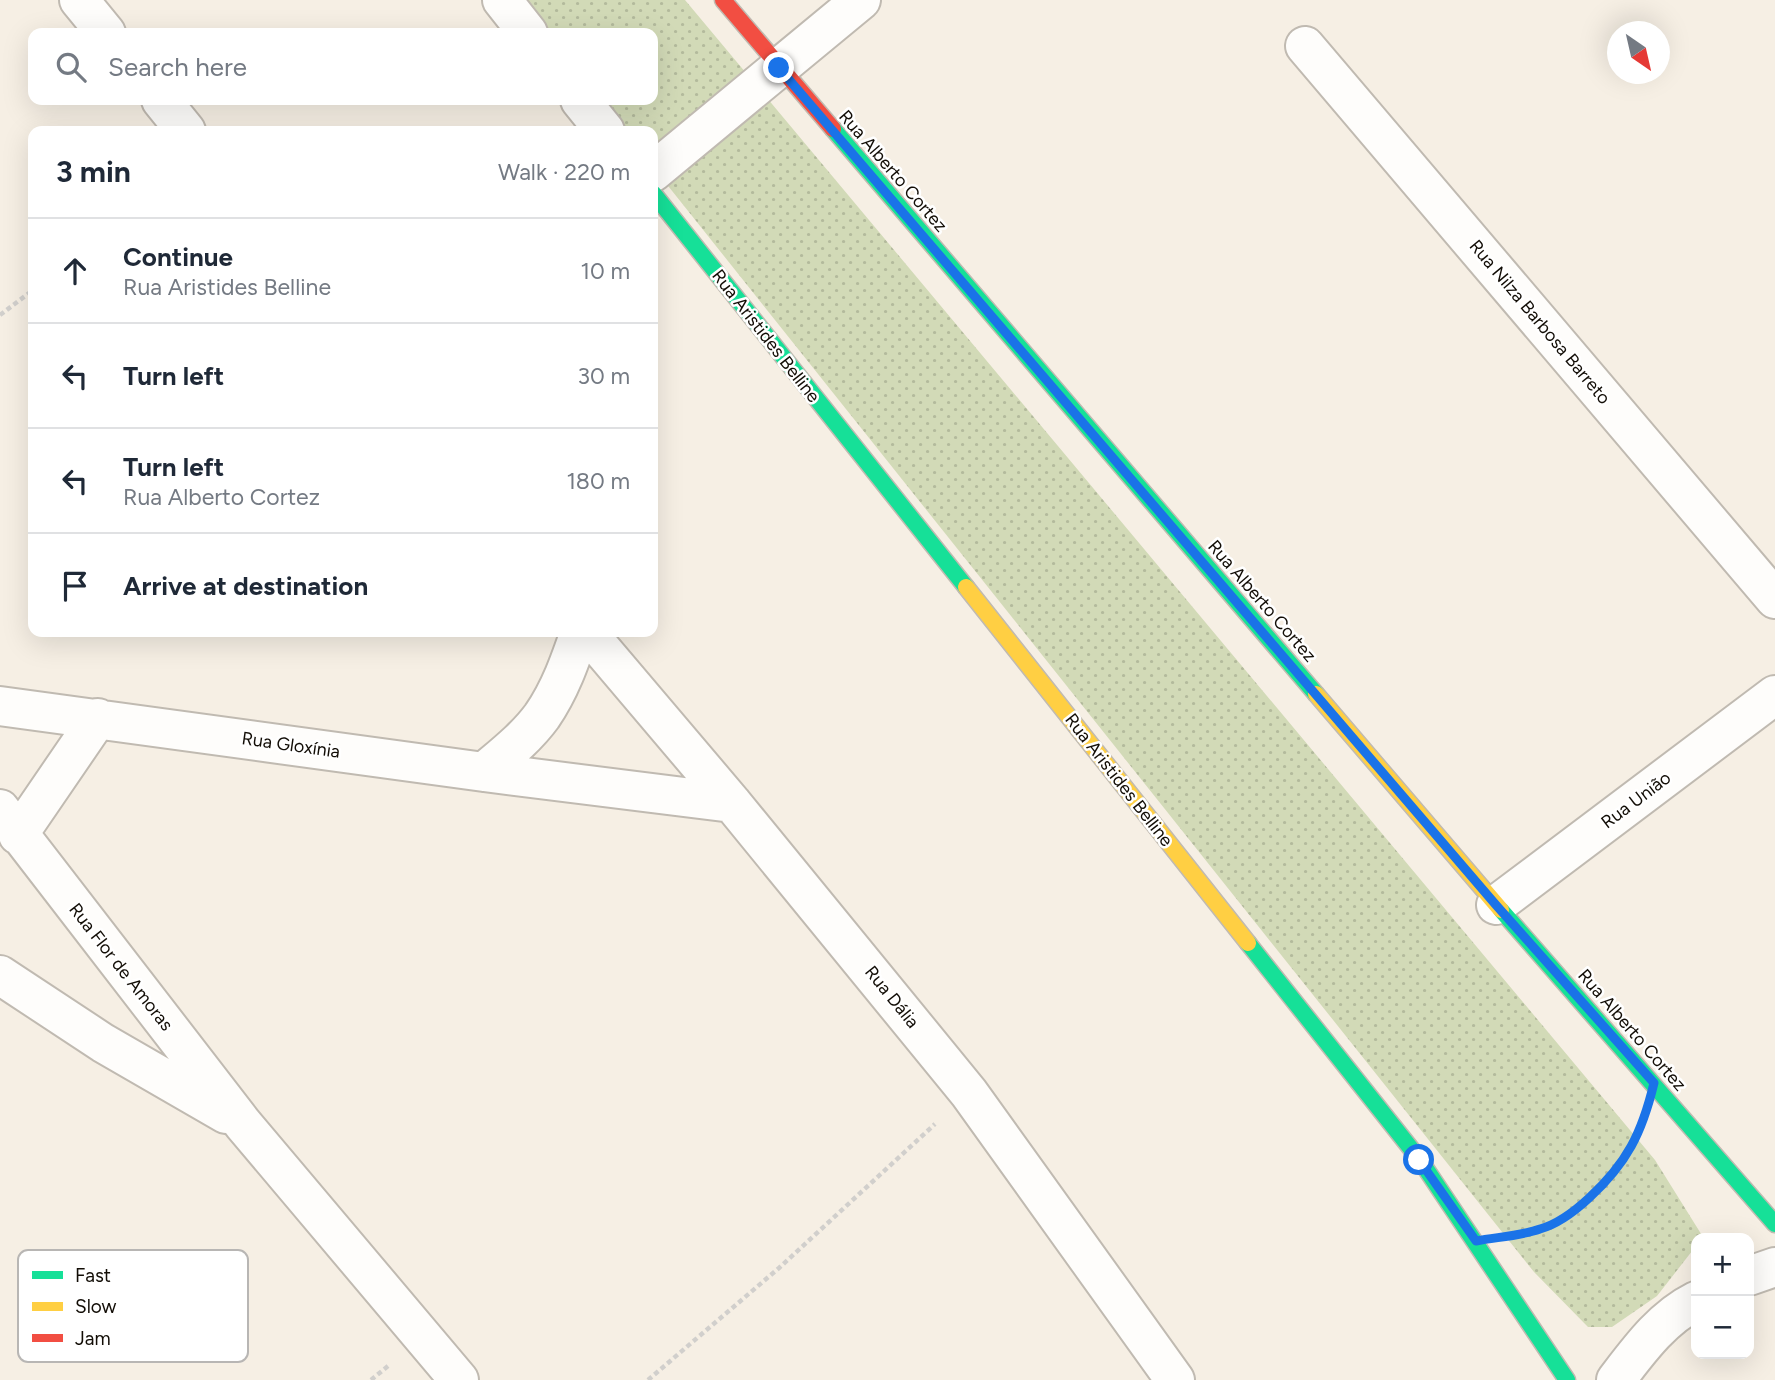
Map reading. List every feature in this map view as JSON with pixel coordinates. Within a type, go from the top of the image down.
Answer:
[{"type":"street","points":[[79,0],[102,28]]},
{"type":"street","points":[[502,0],[524,28]]},
{"type":"street","name":"Rua Alberto Cortez","points":[[723,0],[1496,905],[1775,1224]]},
{"type":"street","points":[[658,168],[861,0]]},
{"type":"street","name":"Rua Nilza Barbosa Barreto","points":[[1305,46],[1775,599]]},
{"type":"street","points":[[164,105],[182,126]]},
{"type":"street","points":[[584,105],[601,126]]},
{"type":"street","name":"Rua Aristides Belline","points":[[658,199],[1419,1160],[1567,1380]]},
{"type":"street","points":[[484,772],[522,740],[542,716],[563,679],[578,637]]},
{"type":"street","name":"Rua Dália","points":[[591,637],[732,803],[969,1093],[1175,1380]]},
{"type":"street","name":"Rua União","points":[[1496,905],[1775,695]]},
{"type":"street","name":"Rua Gloxínia","points":[[0,705],[484,772],[732,803]]},
{"type":"street","points":[[9,822],[98,718]]},
{"type":"street","name":"Rua Flor de Amoras","points":[[9,822],[243,1124],[459,1380]]},
{"type":"street","name":"Rua Flor de Amoras","points":[[0,975],[103,1043],[243,1124]]},
{"type":"street","points":[[1754,1274],[1775,1267]]},
{"type":"street","points":[[1616,1380],[1640,1348],[1678,1310],[1691,1304]]},
{"type":"path","points":[[0,316],[28,293]]},
{"type":"path","points":[[1476,1241],[1541,1229],[1575,1211],[1612,1177],[1632,1146],[1647,1114],[1654,1083]]},
{"type":"path","points":[[648,1380],[779,1268],[969,1093]]},
{"type":"green space","points":[[520,0],[685,0],[1655,1160],[1701,1233],[1691,1233],[1691,1252],[1657,1296],[1612,1327],[1588,1327],[1534,1272],[658,173],[658,126],[621,126],[603,105],[658,105],[658,28],[542,28]]},
{"type":"traffic: fast","points":[[833,129],[1316,694]]},
{"type":"traffic: fast","points":[[658,199],[966,587]]},
{"type":"traffic: fast","points":[[1501,910],[1775,1224]]},
{"type":"traffic: fast","points":[[1248,943],[1420,1160],[1567,1380]]},
{"type":"traffic: slow","points":[[966,587],[1248,943]]},
{"type":"traffic: slow","points":[[1316,694],[1501,910]]},
{"type":"traffic: jam","points":[[723,0],[833,129]]},
{"type":"route","points":[[779,68],[1496,905],[1654,1083],[1647,1114],[1632,1146],[1612,1177],[1575,1211],[1541,1229],[1476,1241],[1419,1160]]}]
